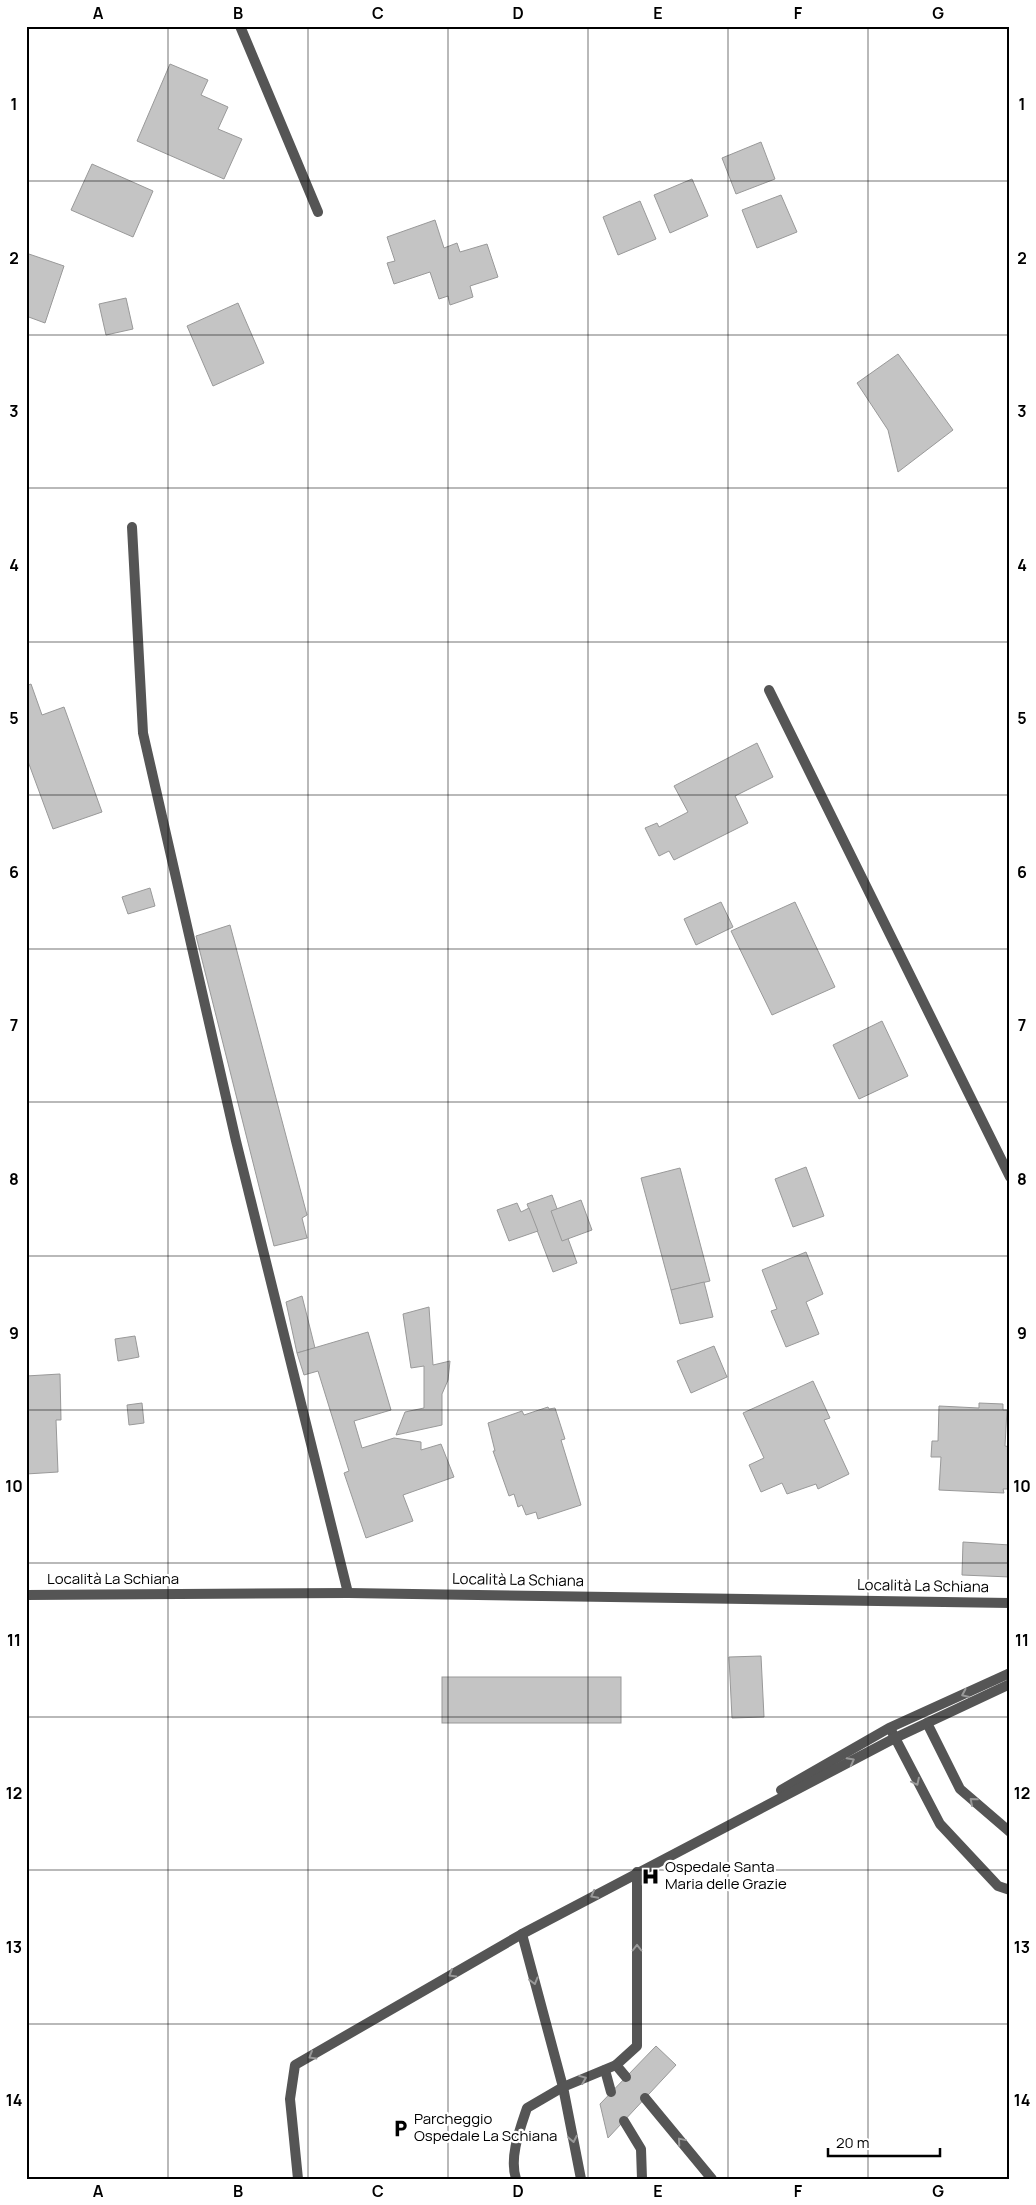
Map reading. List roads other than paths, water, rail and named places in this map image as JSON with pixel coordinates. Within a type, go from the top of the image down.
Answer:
[{"type":"street","points":[[240,26],[318,212]]},
{"type":"street","points":[[132,527],[143,733],[236,1141],[348,1592]]},
{"type":"street","points":[[769,690],[1010,1177]]},
{"type":"street","name":"Località La Schiana","points":[[26,1595],[348,1592],[1010,1603]]},
{"type":"street","points":[[637,1872],[889,1728],[1010,1674]]},
{"type":"street","points":[[298,2179],[290,2099],[295,2066],[522,1934],[637,1872],[895,1738],[1010,1684]]},
{"type":"street","points":[[927,1723],[960,1790],[1010,1832]]},
{"type":"street","points":[[889,1728],[940,1824],[998,1886],[1010,1890]]},
{"type":"street","points":[[516,2179],[513,2170],[518,2136],[527,2108],[563,2087],[616,2065],[637,2046],[637,1872]]},
{"type":"street","points":[[522,1934],[563,2087],[582,2179]]},
{"type":"street","points":[[616,2065],[626,2077]]},
{"type":"street","points":[[605,2070],[611,2092]]},
{"type":"street","points":[[645,2098],[712,2179]]},
{"type":"street","points":[[624,2121],[641,2149],[642,2179]]},
{"type":"place","name":"Ospedale Santa Maria delle Grazie","points":[[651,1876]]},
{"type":"place","name":"Parcheggio Ospedale La Schiana","points":[[400,2128]]}]
